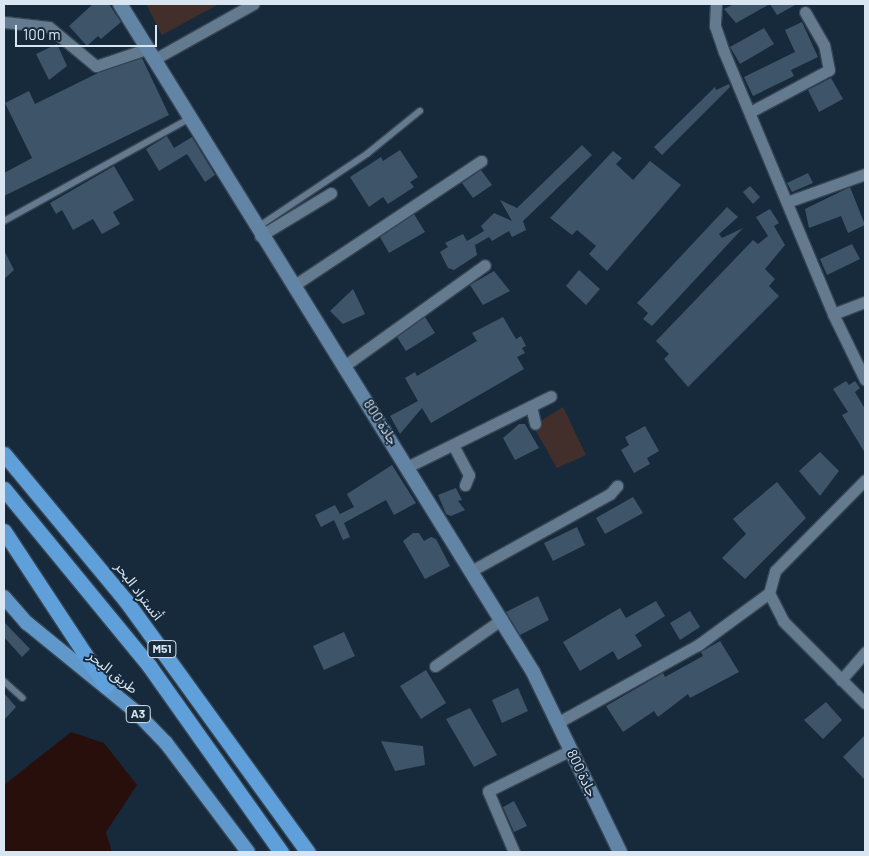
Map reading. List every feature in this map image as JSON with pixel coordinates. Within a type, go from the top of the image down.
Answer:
[{"type":"highway","name":"أتستراد البحر","points":[[4,454],[126,601],[308,852]]},
{"type":"highway","name":"M51","points":[[4,489],[150,667],[281,852]]},
{"type":"highway","points":[[4,531],[106,686]]},
{"type":"highway","name":"طريق البحر","points":[[4,598],[27,623],[106,686],[166,743],[248,852]]},
{"type":"main road","name":"جادة 800","points":[[120,4],[258,232],[409,466],[534,672],[620,852]]},
{"type":"street","points":[[4,22],[49,27],[96,66],[149,54],[253,4]]},
{"type":"street","points":[[716,4],[717,31],[833,314],[865,380]]},
{"type":"street","points":[[750,112],[829,70],[824,45],[805,12]]},
{"type":"street","points":[[293,286],[481,161]]},
{"type":"street","points":[[787,202],[865,174]]},
{"type":"street","points":[[258,232],[331,193]]},
{"type":"street","points":[[344,366],[485,265]]},
{"type":"street","points":[[833,314],[865,302]]},
{"type":"street","points":[[409,466],[551,396]]},
{"type":"street","points":[[531,406],[535,424]]},
{"type":"street","points":[[452,445],[469,475],[465,485]]},
{"type":"street","points":[[557,723],[698,646],[769,593],[775,571],[865,480]]},
{"type":"street","points":[[472,571],[610,494],[617,486]]},
{"type":"street","points":[[769,593],[782,621],[865,703]]},
{"type":"street","points":[[435,666],[502,619]]},
{"type":"street","points":[[841,680],[865,652]]},
{"type":"street","points":[[514,852],[488,792],[571,750]]},
{"type":"lane","points":[[258,232],[367,154],[420,110]]},
{"type":"lane","points":[[4,221],[189,119]]},
{"type":"lane","points":[[4,681],[23,698]]},
{"type":"shaded area","points":[[146,4],[219,4],[162,35]]},
{"type":"shaded area","points":[[563,407],[586,455],[557,468],[533,426]]},
{"type":"shaded area","points":[[71,732],[104,743],[137,785],[106,832],[112,852],[4,852],[4,785]]},
{"type":"building","points":[[93,4],[109,4],[121,22],[101,39],[98,36],[87,46],[69,26]]},
{"type":"building","points":[[734,4],[770,4],[736,23],[724,9]]},
{"type":"building","points":[[770,4],[797,4],[777,15]]},
{"type":"building","points":[[802,22],[818,57],[791,70],[794,76],[753,96],[744,77],[795,52],[785,30]]},
{"type":"building","points":[[764,28],[774,44],[740,64],[730,47]]},
{"type":"building","points":[[57,44],[67,66],[49,80],[36,54]]},
{"type":"building","points":[[142,58],[169,115],[4,196],[4,173],[32,158],[5,103],[29,91],[35,104],[100,72]]},
{"type":"building","points":[[831,78],[843,99],[819,112],[808,90]]},
{"type":"building","points":[[729,84],[730,87],[662,155],[654,147],[715,87],[716,90]]},
{"type":"building","points":[[167,136],[174,148],[192,137],[215,175],[205,182],[187,154],[159,171],[146,149]]},
{"type":"building","points":[[582,145],[592,155],[523,221],[526,230],[512,237],[509,231],[492,241],[489,237],[475,245],[477,255],[454,270],[448,268],[440,252],[448,247],[445,243],[463,234],[467,241],[484,231],[481,226],[494,213],[512,221],[500,200],[517,208]]},
{"type":"building","points":[[400,150],[418,177],[410,182],[414,187],[388,204],[383,197],[369,207],[350,177],[381,157],[383,161]]},
{"type":"building","points":[[613,151],[622,158],[616,164],[633,180],[650,161],[681,185],[607,271],[589,254],[596,246],[577,230],[572,235],[550,218]]},
{"type":"building","points":[[114,166],[134,200],[113,212],[120,224],[102,234],[93,219],[73,230],[62,210],[56,214],[50,203]]},
{"type":"building","points":[[481,170],[492,185],[473,198],[462,183]]},
{"type":"building","points":[[808,173],[813,183],[792,192],[787,183]]},
{"type":"building","points":[[750,186],[760,197],[753,204],[743,192]]},
{"type":"building","points":[[850,187],[865,225],[848,233],[841,216],[809,228],[805,209]]},
{"type":"building","points":[[727,207],[738,217],[719,234],[722,238],[743,228],[652,326],[643,319],[648,313],[637,303]]},
{"type":"building","points":[[770,209],[779,223],[774,226],[785,245],[765,269],[775,279],[769,286],[779,296],[688,387],[664,359],[669,354],[656,341],[753,240],[758,244],[768,236],[756,217]]},
{"type":"building","points":[[414,214],[425,232],[389,253],[380,237]]},
{"type":"building","points":[[852,244],[860,259],[827,275],[820,259]]},
{"type":"building","points":[[4,250],[14,270],[4,279]]},
{"type":"building","points":[[579,270],[600,289],[586,305],[566,286]]},
{"type":"building","points":[[494,271],[510,291],[483,305],[470,285]]},
{"type":"building","points":[[353,289],[365,314],[343,324],[330,311]]},
{"type":"building","points":[[425,317],[435,333],[406,351],[397,337]]},
{"type":"building","points":[[503,317],[516,339],[521,336],[526,346],[522,348],[525,353],[517,357],[524,369],[431,423],[422,408],[400,434],[390,416],[418,401],[405,378],[415,372],[417,376],[477,341],[472,333]]},
{"type":"building","points":[[846,381],[849,385],[855,381],[860,388],[855,392],[865,409],[865,453],[842,415],[848,412],[833,389]]},
{"type":"building","points":[[519,424],[525,424],[539,448],[515,460],[503,438]]},
{"type":"building","points":[[645,426],[659,451],[647,458],[650,464],[634,473],[621,450],[629,445],[625,437]]},
{"type":"building","points":[[820,452],[839,471],[820,496],[799,471]]},
{"type":"building","points":[[392,465],[416,503],[394,515],[386,500],[344,523],[350,537],[343,540],[334,520],[321,527],[315,515],[335,505],[340,514],[354,507],[347,494]]},
{"type":"building","points":[[777,482],[806,518],[745,579],[722,558],[746,534],[733,519]]},
{"type":"building","points":[[456,488],[462,500],[458,501],[465,510],[451,516],[446,514],[438,495]]},
{"type":"building","points":[[633,497],[643,513],[605,534],[596,518]]},
{"type":"building","points":[[577,527],[585,545],[553,561],[544,543]]},
{"type":"building","points":[[413,533],[419,533],[424,541],[431,537],[436,539],[450,566],[425,579],[403,541]]},
{"type":"building","points":[[538,596],[549,620],[520,635],[506,612]]},
{"type":"building","points":[[656,601],[665,616],[635,635],[642,646],[618,660],[613,651],[580,671],[563,642],[620,608],[626,618]]},
{"type":"building","points":[[690,611],[700,627],[680,640],[670,623]]},
{"type":"building","points":[[4,622],[30,649],[22,657],[4,637]]},
{"type":"building","points":[[344,632],[355,656],[324,670],[313,646]]},
{"type":"building","points":[[720,641],[739,672],[690,698],[688,694],[658,717],[654,711],[623,732],[606,706],[663,673],[665,677],[703,656],[701,652]]},
{"type":"building","points":[[426,670],[446,703],[421,719],[400,686]]},
{"type":"building","points":[[518,688],[528,711],[502,723],[492,700]]},
{"type":"building","points":[[4,693],[16,707],[4,720]]},
{"type":"building","points":[[826,702],[842,720],[823,739],[804,720]]},
{"type":"building","points":[[470,708],[497,755],[474,767],[446,719]]},
{"type":"building","points":[[865,735],[865,780],[843,757]]},
{"type":"building","points":[[381,741],[423,746],[425,765],[395,771]]},
{"type":"building","points":[[514,801],[527,826],[514,832],[503,807]]}]
